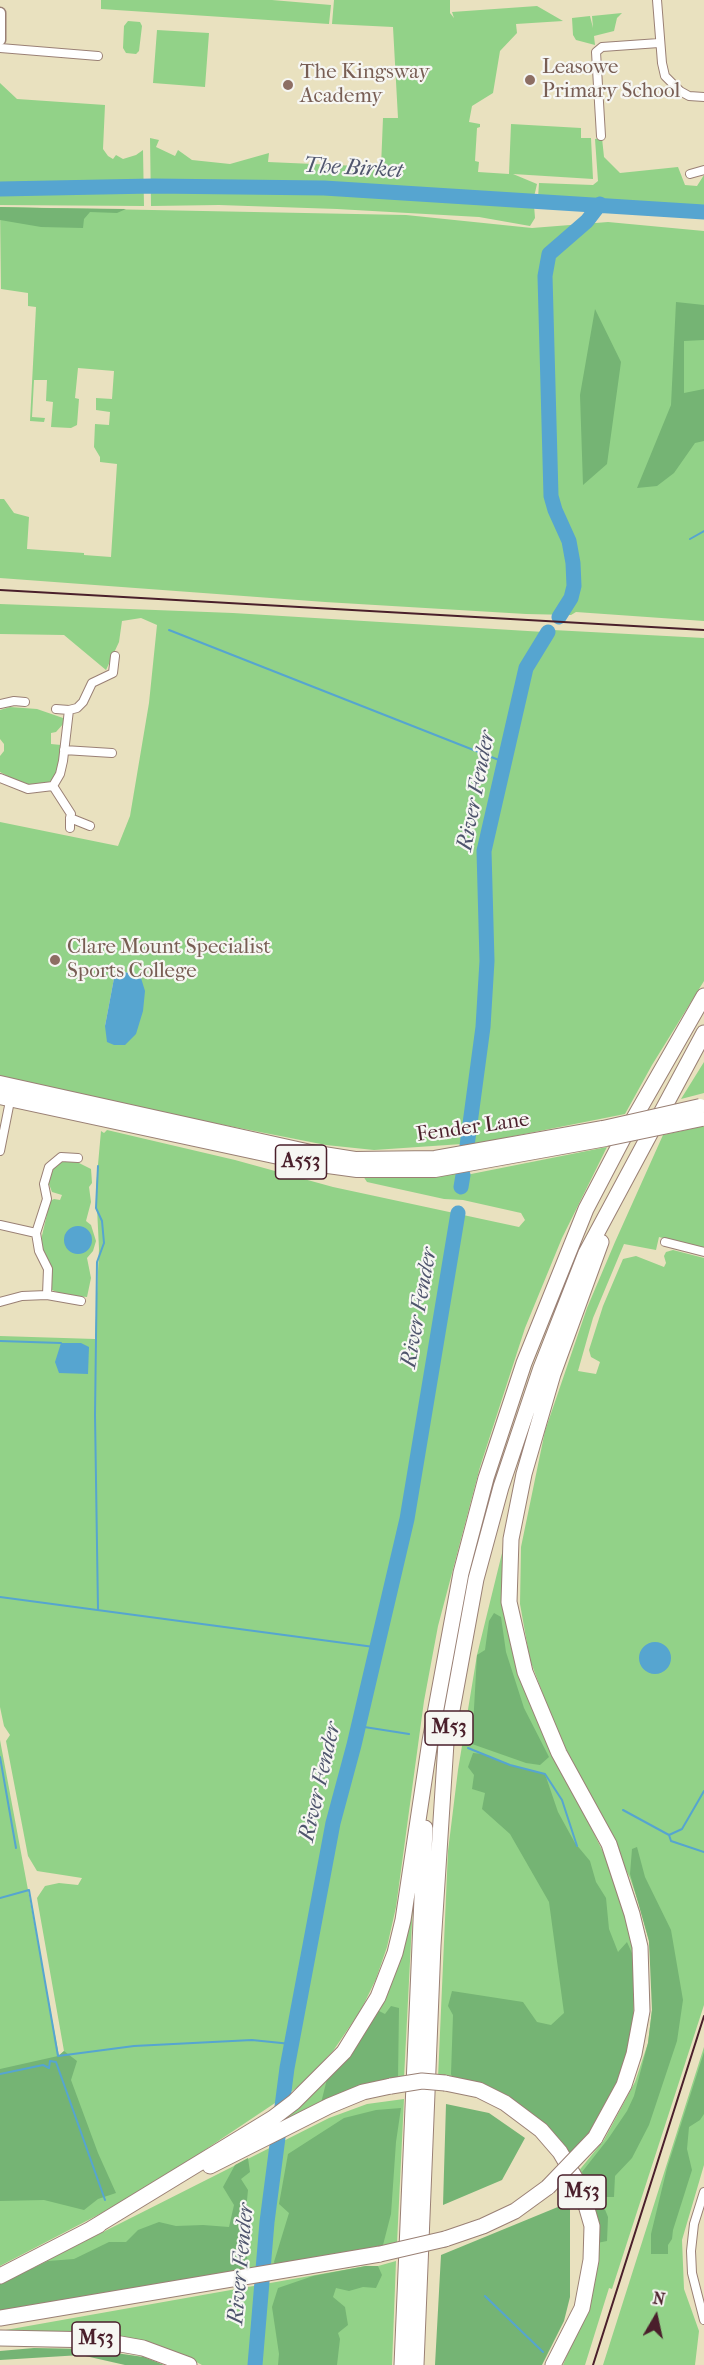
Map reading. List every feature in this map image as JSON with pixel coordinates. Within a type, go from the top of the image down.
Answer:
[{"type":"highway","name":"M53","points":[[91,2229],[273,2118],[294,2102],[344,2052],[378,1997],[395,1953],[403,1920],[430,1741],[461,1573],[486,1478],[524,1363],[586,1209],[629,1127],[704,996]]},
{"type":"highway","name":"M53","points":[[416,2365],[433,1945],[446,1743],[476,1579],[501,1487],[541,1368],[586,1253],[704,1033]]},
{"type":"highway","name":"M53","points":[[0,2318],[380,2254],[445,2239],[483,2226],[514,2211],[548,2187],[595,2138],[624,2085],[634,2054],[642,2011],[640,1947],[632,1914],[609,1844],[559,1753],[525,1672],[509,1602],[511,1539],[524,1474],[553,1374],[621,1185]]},
{"type":"highway","name":"M53","points":[[402,2365],[419,1944],[430,1741]]},
{"type":"highway","name":"M53","points":[[0,2276],[329,2106],[363,2092],[390,2086],[422,2081],[445,2083],[479,2090],[505,2103],[542,2130],[560,2151],[580,2188],[592,2226],[591,2260],[582,2308],[553,2365]]},
{"type":"highway","name":"M53","points":[[0,2338],[74,2338],[110,2341],[143,2348],[189,2365]]},
{"type":"main road","name":"Fender Lane","points":[[6,1092],[355,1159],[435,1158],[605,1133],[702,1112]]},
{"type":"street","points":[[657,0],[662,63],[671,84],[689,96],[704,97]]},
{"type":"street","points":[[0,14],[0,40]]},
{"type":"street","points":[[601,136],[596,52],[602,47],[659,43]]},
{"type":"street","points":[[0,48],[98,56]]},
{"type":"street","points":[[690,174],[704,170]]},
{"type":"street","points":[[113,673],[115,656]]},
{"type":"street","points":[[56,709],[77,708],[92,683],[113,673],[123,676]]},
{"type":"street","points":[[0,704],[14,701],[25,702]]},
{"type":"street","points":[[53,786],[60,774],[69,710]]},
{"type":"street","points":[[64,750],[112,753]]},
{"type":"street","points":[[0,778],[28,789],[53,786]]},
{"type":"street","points":[[53,786],[70,814],[70,828]]},
{"type":"street","points":[[70,818],[90,826]]},
{"type":"street","points":[[0,1151],[6,1092]]},
{"type":"street","points":[[46,1294],[48,1269],[39,1251],[36,1233],[46,1199],[44,1184],[49,1167],[61,1157],[78,1158]]},
{"type":"street","points":[[0,1225],[36,1233]]},
{"type":"street","points":[[665,1242],[704,1252]]},
{"type":"street","points":[[0,1302],[22,1296],[46,1294],[81,1301]]},
{"type":"street","points":[[704,2192],[691,2240],[692,2273],[704,2320]]},
{"type":"street","points":[[694,2224],[704,2226]]},
{"type":"green space","points":[[101,0],[272,0],[331,5],[329,24],[101,9]]},
{"type":"green space","points":[[334,0],[450,0],[450,13],[454,18],[452,12],[537,6],[563,21],[516,24],[517,33],[500,51],[493,93],[472,106],[469,122],[480,124],[477,128],[475,161],[479,162],[478,172],[509,174],[511,124],[581,128],[581,138],[591,138],[593,179],[513,174],[537,184],[534,197],[467,198],[534,205],[535,218],[530,226],[479,217],[337,209],[219,205],[151,206],[150,138],[159,140],[156,147],[175,156],[178,150],[192,160],[230,164],[269,153],[268,162],[381,167],[383,118],[398,118],[393,27],[332,24]]},
{"type":"green space","points":[[622,13],[617,18],[614,31],[594,36],[595,45],[576,40],[573,35],[572,18],[590,16],[593,28],[592,16]]},
{"type":"green space","points":[[128,21],[140,22],[142,26],[139,51],[136,54],[126,53],[123,48],[124,26]]},
{"type":"green space","points":[[157,30],[209,33],[205,87],[153,83]]},
{"type":"green space","points":[[0,83],[17,99],[105,105],[103,149],[108,156],[113,159],[116,155],[123,159],[143,150],[144,206],[0,205]]},
{"type":"green space","points":[[602,138],[604,157],[620,173],[678,167],[685,185],[697,186],[704,175],[704,209],[538,198],[539,183],[593,185],[598,181],[595,139]]},
{"type":"green space","points":[[0,207],[406,215],[532,228],[608,222],[704,231],[704,621],[576,612],[571,615],[526,614],[325,602],[0,578],[0,499],[4,499],[14,513],[29,517],[27,549],[111,557],[117,464],[100,462],[100,457],[94,447],[95,424],[109,425],[110,412],[96,410],[96,398],[112,399],[114,371],[78,368],[75,398],[79,399],[77,425],[71,428],[51,427],[53,402],[46,401],[47,380],[34,380],[32,417],[45,418],[44,422],[30,421],[36,307],[28,306],[28,293],[1,289]]},
{"type":"green space","points":[[0,207],[126,209],[117,213],[90,212],[84,219],[83,228],[41,227],[0,220]]},
{"type":"green space","points":[[676,302],[704,305],[704,340],[684,341],[684,393],[704,389],[704,441],[695,443],[674,473],[657,486],[637,488],[671,405]]},
{"type":"green space","points":[[595,309],[621,362],[607,464],[583,485],[580,395]]},
{"type":"green space","points":[[0,604],[233,613],[544,632],[520,675],[486,830],[482,868],[483,978],[478,1039],[462,1144],[374,1150],[326,1145],[168,1114],[0,1076],[0,822],[118,846],[130,816],[149,703],[157,625],[141,618],[122,621],[119,642],[106,670],[64,635],[0,634]],"holes":[[[115,973],[137,974],[141,978],[105,1026]]]},
{"type":"green space","points":[[553,630],[704,638],[704,981],[652,1065],[625,1114],[469,1145],[489,1003],[490,850],[499,795],[527,669]]},
{"type":"green space","points":[[10,707],[37,709],[63,718],[64,723],[56,732],[51,733],[51,744],[61,745],[58,774],[48,784],[30,785],[0,772],[0,756],[4,751],[4,744],[0,739],[0,710]]},
{"type":"green space","points":[[704,1062],[704,1093],[681,1099]]},
{"type":"green space","points":[[704,1126],[704,1249],[659,1237],[656,1250],[624,1244],[593,1318],[578,1371],[596,1374],[600,1362],[591,1357],[589,1350],[603,1306],[623,1259],[636,1256],[664,1267],[666,1252],[673,1250],[704,1258],[704,2005],[585,2365],[563,2365],[586,2310],[596,2272],[577,2173],[604,2140],[635,2082],[648,2043],[652,2010],[652,1974],[649,1941],[630,1878],[557,1731],[530,1660],[520,1604],[521,1547],[545,1431],[587,1308],[615,1242],[663,1135]]},
{"type":"green space","points":[[107,1130],[235,1160],[333,1187],[519,1227],[525,1220],[521,1213],[367,1182],[363,1176],[405,1177],[456,1172],[456,1177],[607,1147],[562,1238],[525,1328],[480,1467],[438,1626],[424,1701],[396,1907],[387,1947],[376,1979],[361,2010],[333,2051],[302,2084],[281,2099],[142,2192],[0,2266],[0,1740],[59,2056],[64,2051],[37,1898],[45,1886],[59,1883],[78,1885],[82,1878],[37,1871],[28,1856],[6,1741],[10,1735],[4,1726],[0,1707],[0,1336],[95,1339],[99,1249],[96,1187],[101,1131],[104,1133]],"holes":[[[456,1214],[460,1216],[400,1565],[335,1820],[324,1888],[290,2051],[332,1820],[349,1759],[415,1466]]]},
{"type":"green space","points":[[64,1161],[75,1161],[91,1169],[92,1183],[89,1187],[91,1202],[86,1221],[91,1225],[96,1241],[93,1251],[87,1258],[91,1278],[87,1297],[64,1295],[52,1290],[41,1240],[50,1201],[60,1200],[62,1195],[52,1192],[47,1183],[47,1177],[55,1166]]},
{"type":"green space","points":[[504,1545],[512,1647],[529,1702],[606,1858],[629,1922],[635,1960],[547,2130],[438,2078],[448,1851],[458,1770],[477,1655]]},
{"type":"green space","points":[[494,1613],[501,1617],[506,1652],[524,1708],[549,1757],[540,1765],[526,1763],[472,1744],[477,1655],[485,1650],[489,1621]]},
{"type":"green space","points":[[473,1753],[484,1754],[510,1765],[545,1774],[558,1812],[575,1843],[590,1861],[596,1882],[606,1898],[609,1929],[618,1952],[627,1942],[635,1960],[633,2036],[626,2061],[605,2113],[570,2157],[547,2130],[453,2080],[451,2074],[453,2015],[448,2006],[452,1991],[523,2002],[537,2022],[551,2025],[564,2013],[549,1902],[510,1834],[482,1809],[485,1793],[472,1789],[474,1775],[468,1767]]},
{"type":"green space","points":[[637,1847],[645,1877],[671,1930],[683,2000],[677,2041],[649,2125],[632,2158],[615,2176],[614,2197],[600,2197],[608,2217],[607,2241],[597,2243],[590,2198],[582,2172],[608,2139],[634,2096],[648,2043],[652,2010],[649,1941],[630,1874],[632,1849]]},
{"type":"green space","points":[[413,1903],[404,2078],[283,2124],[281,2120],[360,2037]]},
{"type":"green space","points":[[391,2006],[399,2008],[398,2079],[321,2103],[327,2079],[377,2010],[385,2014]]},
{"type":"green space","points":[[704,2047],[704,2165],[682,2240],[684,2289],[699,2331],[695,2365],[603,2365]]},
{"type":"green space","points":[[64,2051],[77,2061],[71,2080],[98,2153],[116,2193],[98,2199],[84,2210],[44,2200],[0,2201],[0,2069],[58,2056]]},
{"type":"green space","points":[[704,2052],[704,2114],[700,2120],[689,2127],[687,2149],[692,2170],[672,2239],[668,2245],[668,2254],[651,2254],[651,2234],[667,2168]]},
{"type":"green space","points":[[404,2099],[397,2243],[0,2316],[0,2284],[329,2118],[367,2104]]},
{"type":"green space","points":[[446,2104],[489,2113],[525,2138],[502,2180],[443,2205]]},
{"type":"green space","points":[[401,2108],[391,2214],[383,2245],[276,2266],[274,2262],[289,2213],[279,2204],[288,2154],[344,2118],[376,2110]]},
{"type":"green space","points":[[248,2158],[250,2172],[241,2179],[248,2190],[243,2242],[248,2271],[0,2316],[0,2284],[48,2261],[74,2259],[109,2242],[126,2242],[138,2230],[159,2222],[176,2226],[229,2227],[234,2205],[223,2187],[235,2165]]},
{"type":"green space","points":[[570,2202],[570,2297],[564,2321],[542,2365],[435,2365],[441,2255]]},
{"type":"green space","points":[[396,2261],[392,2365],[202,2365],[183,2355],[0,2336],[0,2331]]},
{"type":"green space","points":[[366,2266],[378,2266],[382,2275],[376,2288],[363,2287],[349,2291],[336,2288],[333,2297],[345,2307],[348,2325],[338,2333],[340,2339],[337,2365],[278,2365],[279,2354],[272,2307],[278,2288],[313,2276]]},
{"type":"green space","points":[[34,2348],[87,2349],[144,2357],[164,2365],[125,2365],[81,2355],[0,2360],[0,2351]]},
{"type":"water","points":[[115,973],[137,974],[141,978],[145,991],[143,1011],[136,1034],[125,1045],[114,1045],[107,1042],[105,1026]]},
{"type":"water","points":[[78,1226],[88,1230],[92,1240],[88,1250],[78,1254],[68,1250],[64,1240],[68,1230]]},
{"type":"water","points":[[61,1343],[81,1343],[89,1347],[88,1374],[59,1373],[55,1362]]},
{"type":"water","points":[[655,1642],[666,1647],[671,1658],[666,1669],[655,1674],[644,1669],[639,1658],[644,1647]]},
{"type":"waterway","name":"The Birket","points":[[0,189],[153,186],[324,188],[704,212]]},
{"type":"waterway","name":"River Fender","points":[[559,617],[571,598],[574,586],[569,541],[551,496],[545,276],[549,254],[587,221],[600,204]]},
{"type":"waterway","points":[[690,539],[704,531]]},
{"type":"waterway","points":[[169,630],[504,762]]},
{"type":"waterway","name":"River Fender","points":[[467,1146],[483,1027],[487,961],[484,851],[526,668],[548,632]]},
{"type":"waterway","points":[[98,1166],[96,1208],[102,1221],[104,1243],[97,1262],[95,1415],[98,1610]]},
{"type":"waterway","name":"River Fender","points":[[461,1187],[463,1175]]},
{"type":"waterway","name":"River Fender","points":[[255,2365],[267,2222],[287,2068],[333,1823],[354,1745],[407,1519],[458,1213]]},
{"type":"waterway","points":[[0,1341],[61,1343]]},
{"type":"waterway","points":[[0,1597],[374,1647]]},
{"type":"waterway","points":[[358,1726],[409,1734]]},
{"type":"waterway","points":[[468,1748],[510,1765],[545,1774],[562,1800],[577,1846]]},
{"type":"waterway","points":[[0,1757],[16,1848]]},
{"type":"waterway","points":[[704,1791],[682,1829],[669,1835],[671,1841],[704,1852]]},
{"type":"waterway","points":[[623,1810],[669,1835]]},
{"type":"waterway","points":[[0,1898],[29,1890],[58,2056],[134,2046],[252,2040],[291,2044]]},
{"type":"waterway","points":[[0,2074],[43,2065],[49,2068],[50,2061],[56,2062],[105,2200]]},
{"type":"waterway","points":[[485,2296],[543,2352]]},
{"type":"railway","points":[[0,590],[704,630]]},
{"type":"railway","points":[[593,2365],[704,2016]]},
{"type":"place","name":"Leasowe Primary School","points":[[530,80]]},
{"type":"place","name":"The Kingsway Academy","points":[[288,85]]},
{"type":"place","name":"Clare Mount Specialist Sports College","points":[[55,960]]}]
